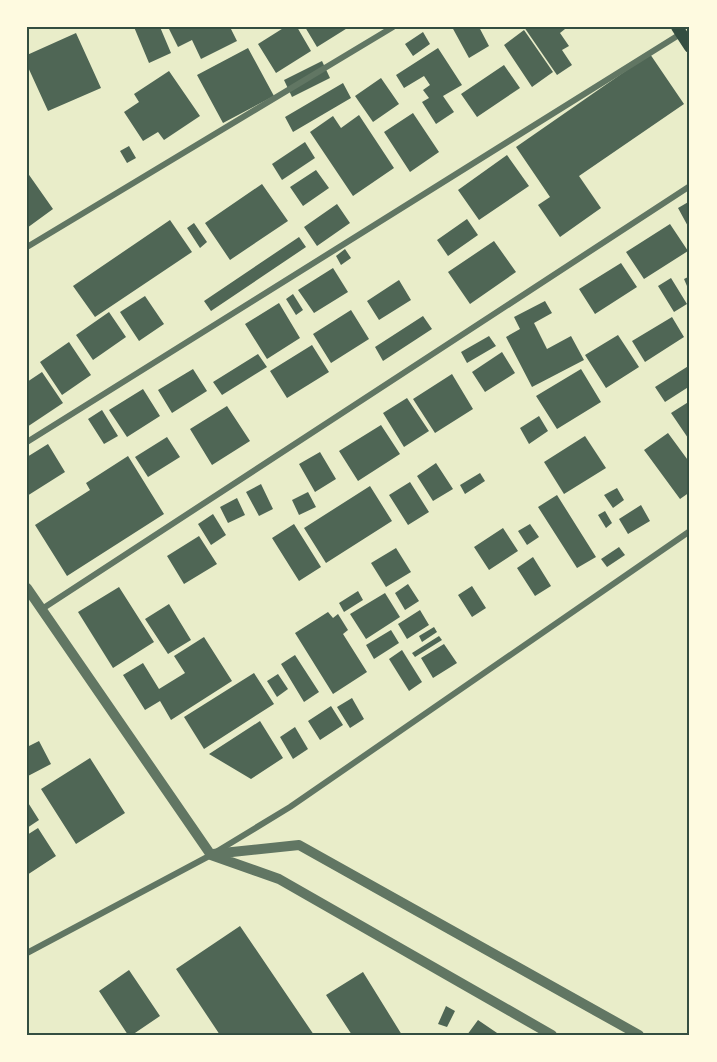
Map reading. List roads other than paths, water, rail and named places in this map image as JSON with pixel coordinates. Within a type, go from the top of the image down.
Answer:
[{"type":"main road","points":[[680,30],[690,47]]},
{"type":"street","points":[[27,247],[393,27]]},
{"type":"street","points":[[27,442],[680,30]]},
{"type":"street","points":[[42,609],[690,186]]},
{"type":"street","points":[[27,953],[211,855],[290,807],[690,531]]},
{"type":"street","points":[[27,588],[211,855],[279,879],[552,1035]]},
{"type":"street","points":[[211,855],[300,845],[639,1035]]}]
